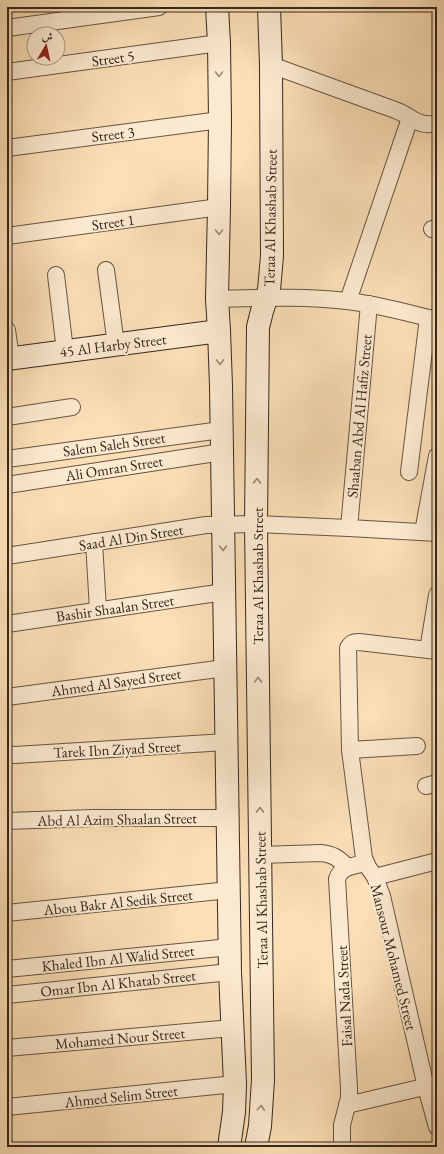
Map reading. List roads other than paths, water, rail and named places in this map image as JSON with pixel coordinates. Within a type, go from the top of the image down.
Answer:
[{"type":"street","points":[[7,28],[158,7]]},
{"type":"street","points":[[217,7],[220,120],[217,299],[222,452],[230,972],[235,1084],[234,1112],[229,1147]]},
{"type":"street","name":"Teraa Al Khashab Street","points":[[256,1147],[260,1126],[263,1080],[256,524],[258,327],[267,298],[271,278],[272,256],[271,65],[269,7]]},
{"type":"street","name":"Street 5","points":[[7,72],[219,43]]},
{"type":"street","points":[[271,65],[402,113],[417,122],[424,124],[437,123]]},
{"type":"street","points":[[348,301],[410,118]]},
{"type":"street","name":"Street 3","points":[[7,148],[220,120]]},
{"type":"street","name":"Street 1","points":[[7,236],[219,207]]},
{"type":"street","points":[[106,270],[116,344]]},
{"type":"street","points":[[56,275],[65,351]]},
{"type":"street","points":[[217,299],[320,298],[369,304],[433,319],[409,472]]},
{"type":"street","name":"Shaaban Abd Al Hafiz Street","points":[[349,528],[369,304]]},
{"type":"street","points":[[7,330],[9,358]]},
{"type":"street","name":"45 Al Harby Street","points":[[9,358],[219,331]]},
{"type":"street","points":[[7,417],[72,407]]},
{"type":"street","name":"Salem Saleh Street","points":[[7,459],[221,430]]},
{"type":"street","name":"Ali Omran Street","points":[[7,485],[222,452]]},
{"type":"street","points":[[430,532],[437,456]]},
{"type":"street","name":"Saad Al Din Street","points":[[7,556],[206,525],[223,524],[256,524],[430,532]]},
{"type":"street","points":[[94,542],[98,610]]},
{"type":"street","name":"Bashir Shaalan Street","points":[[7,624],[224,592]]},
{"type":"street","points":[[433,651],[437,595]]},
{"type":"street","name":"Mansour Mohamed Street","points":[[433,651],[359,642],[350,644],[348,648],[350,750],[363,852],[366,863],[375,877],[382,896],[432,1085],[437,1127]]},
{"type":"street","name":"Ahmed Al Sayed Street","points":[[7,697],[225,668]]},
{"type":"street","name":"Tarek Ibn Ziyad Street","points":[[7,754],[15,755],[226,742]]},
{"type":"street","points":[[350,750],[417,746]]},
{"type":"street","name":"Abd Al Azim Shaalan Street","points":[[7,821],[93,818],[227,818]]},
{"type":"street","points":[[260,855],[321,852],[336,857],[346,867],[366,863]]},
{"type":"street","points":[[375,877],[437,860]]},
{"type":"street","name":"Faisal Nada Street","points":[[342,1147],[342,1125],[349,1088],[337,883],[338,875],[346,867]]},
{"type":"street","name":"Abou Bakr Al Sedik Street","points":[[7,913],[229,890]]},
{"type":"street","name":"Khaled Ibn Al Walid Street","points":[[7,969],[230,947]]},
{"type":"street","name":"Omar Ibn Al Khatab Street","points":[[7,995],[230,972]]},
{"type":"street","name":"Mohamed Nour Street","points":[[7,1048],[232,1028]]},
{"type":"street","name":"Ahmed Selim Street","points":[[7,1107],[235,1084]]},
{"type":"street","points":[[347,1105],[432,1085]]}]
